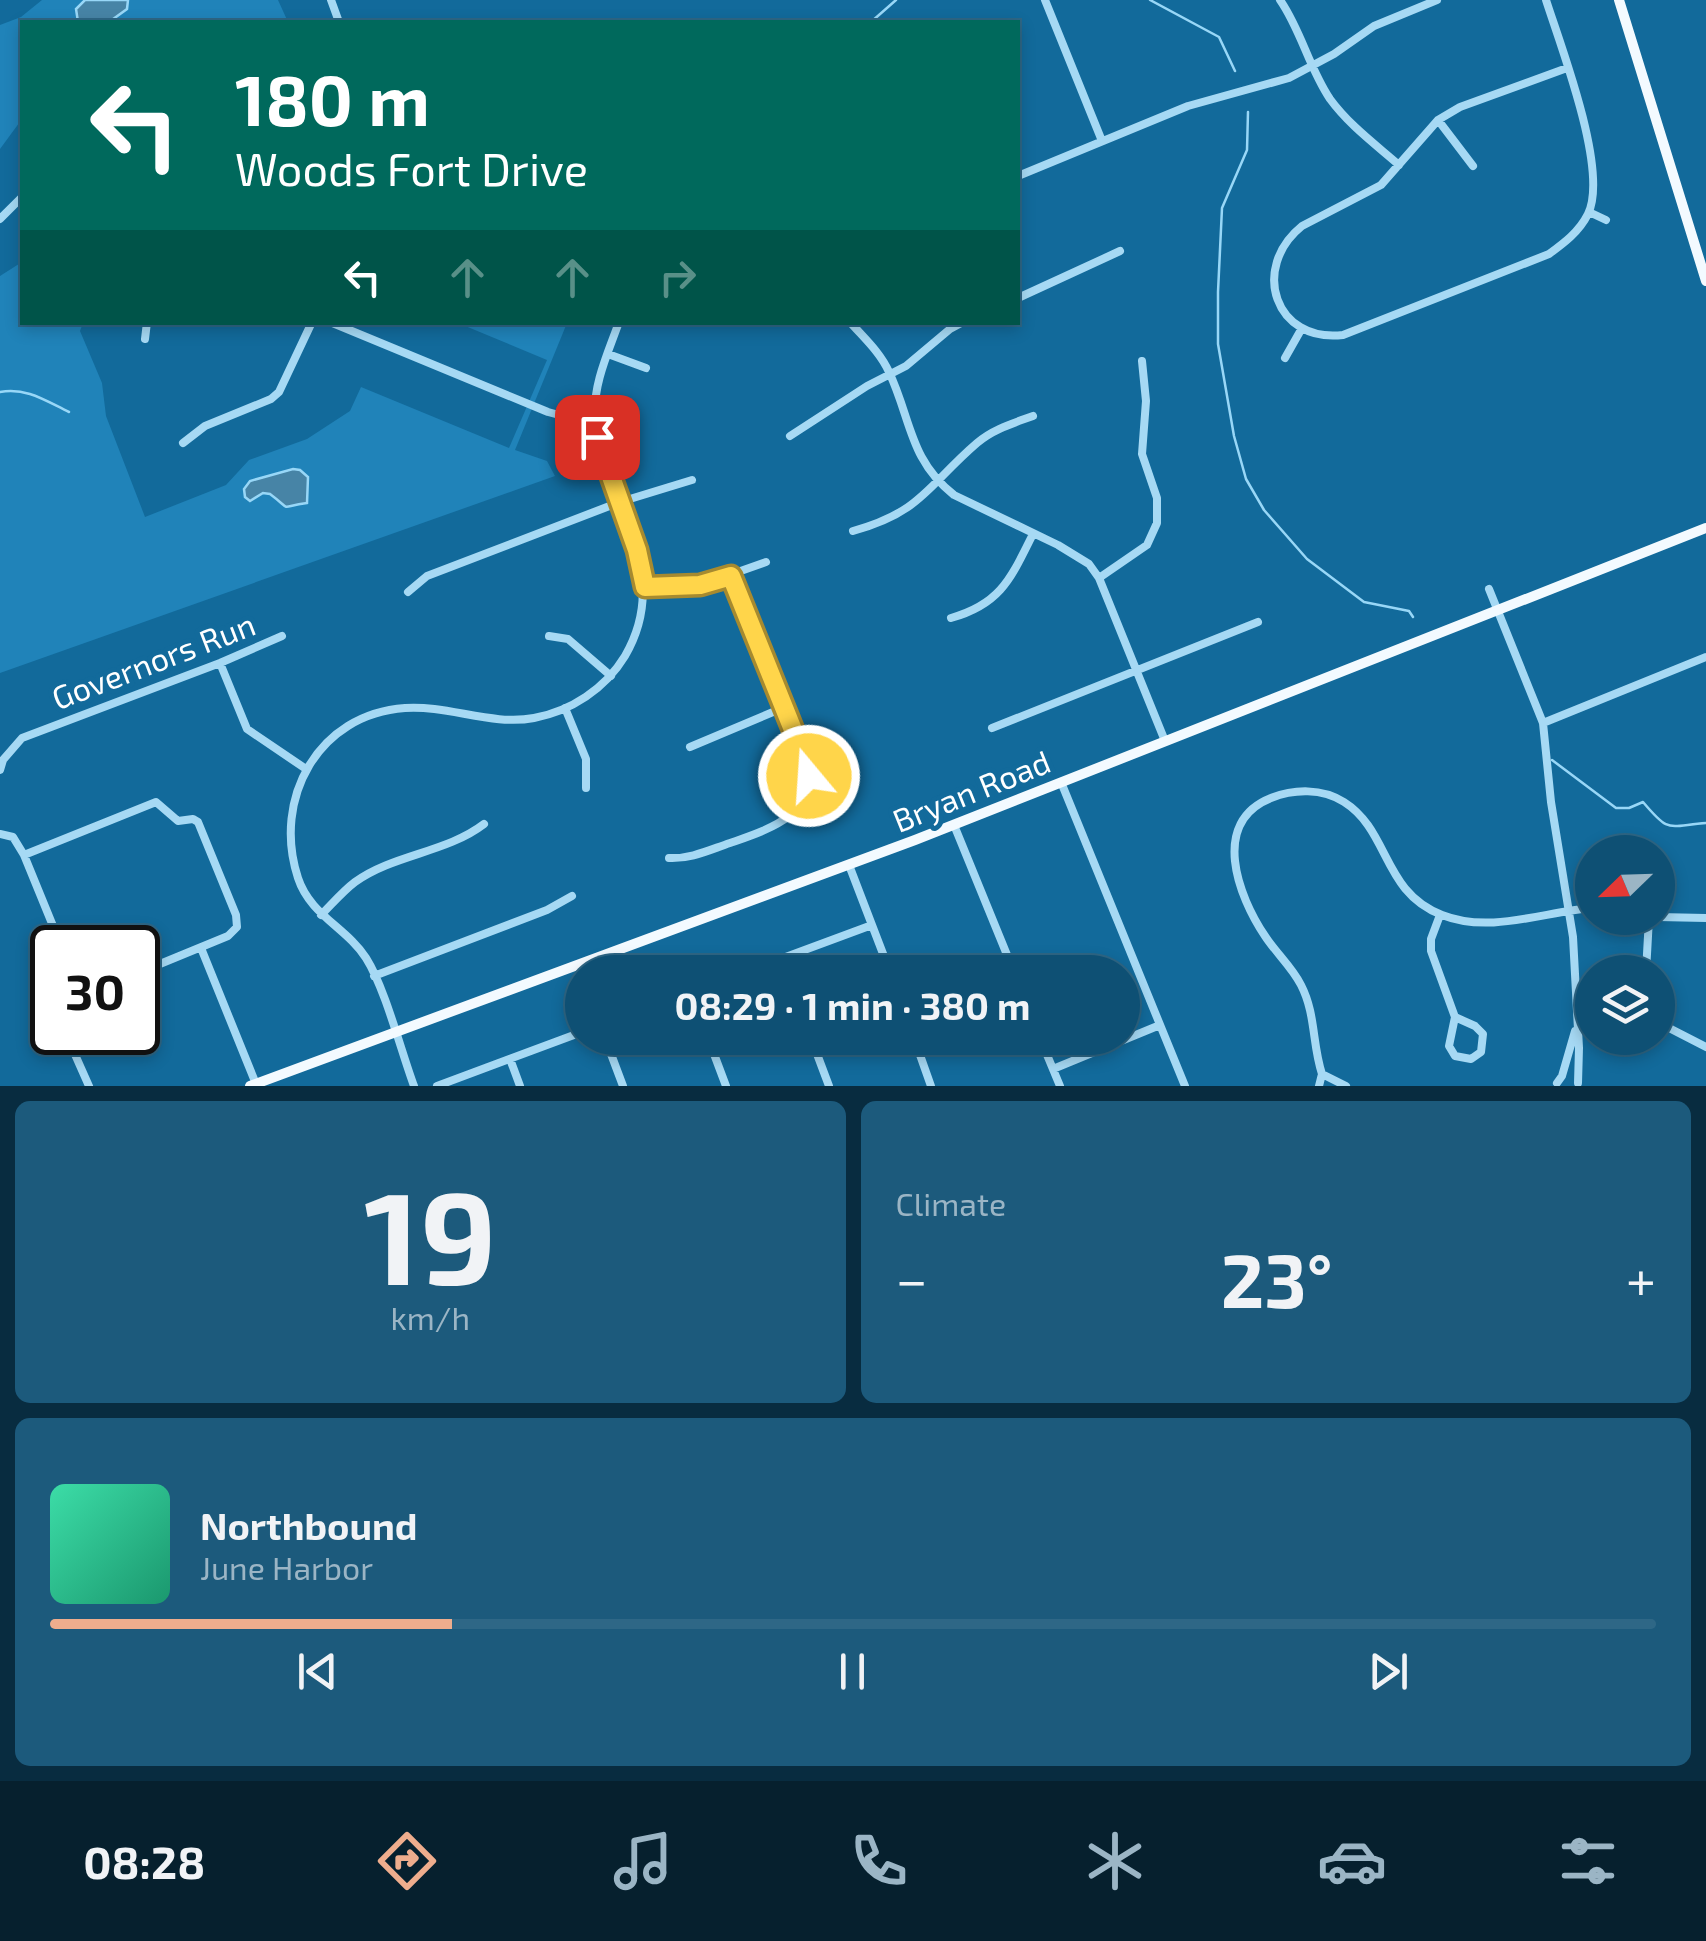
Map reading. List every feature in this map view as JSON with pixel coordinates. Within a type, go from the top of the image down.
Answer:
[{"type":"main road","points":[[1620,0],[1701,248],[1706,281]]},
{"type":"main road","name":"Bryan Road","points":[[253,1085],[849,865],[1706,528]]},
{"type":"street","points":[[1045,0],[1102,140]]},
{"type":"street","points":[[1280,0],[1330,98],[1351,124],[1399,165]]},
{"type":"street","points":[[1400,0],[1406,13]]},
{"type":"street","points":[[1020,175],[1188,106],[1270,85],[1312,66],[1374,26],[1437,0]]},
{"type":"street","points":[[1546,0],[1568,68],[1590,147],[1594,186],[1589,212],[1570,239],[1549,254],[1342,335],[1315,334],[1289,318],[1278,301],[1273,265],[1278,252],[1302,226],[1370,192],[1438,120],[1568,68]]},
{"type":"street","points":[[1438,120],[1474,166]]},
{"type":"street","points":[[0,219],[20,199]]},
{"type":"street","points":[[1589,212],[1606,220]]},
{"type":"street","points":[[1020,297],[1120,251]]},
{"type":"street","points":[[145,339],[146,325]]},
{"type":"street","points":[[183,442],[205,426],[271,399],[279,392],[311,325]]},
{"type":"street","points":[[337,325],[548,412],[563,416],[594,415]]},
{"type":"street","points":[[414,1086],[374,976],[358,948],[321,915],[300,884],[290,852],[292,800],[306,768],[334,736],[381,712],[420,708],[522,719],[565,708],[589,695],[611,676],[632,643],[645,587],[637,550],[602,454],[594,415],[596,386],[618,325]]},
{"type":"street","points":[[853,325],[890,374],[916,449],[939,482],[954,494],[1079,556],[1099,578],[1165,740]]},
{"type":"street","points":[[790,436],[906,366],[956,325]]},
{"type":"street","points":[[1285,358],[1302,328]]},
{"type":"street","points":[[608,354],[646,368]]},
{"type":"street","points":[[1099,578],[1137,555],[1147,545],[1157,523],[1156,498],[1142,454],[1146,401],[1142,361]]},
{"type":"street","points":[[853,532],[909,509],[990,434],[1033,416]]},
{"type":"street","points":[[408,592],[427,576],[620,502],[692,480]]},
{"type":"street","points":[[951,618],[986,605],[1002,590],[1033,534]]},
{"type":"street","points":[[645,587],[700,585],[766,562]]},
{"type":"street","points":[[668,858],[686,859],[779,825],[796,811],[807,790],[808,768],[731,576]]},
{"type":"street","points":[[1489,589],[1543,723],[1575,965]]},
{"type":"street","points":[[992,728],[1258,622]]},
{"type":"street","name":"Governors Run","points":[[0,770],[3,760],[22,738],[220,664],[282,636]]},
{"type":"street","points":[[549,636],[568,640],[611,676]]},
{"type":"street","points":[[1543,723],[1706,657]]},
{"type":"street","points":[[220,664],[247,730],[306,768]]},
{"type":"street","points":[[690,747],[785,707]]},
{"type":"street","points":[[565,708],[586,759],[586,788]]},
{"type":"street","points":[[1061,782],[1185,1086]]},
{"type":"street","points":[[796,811],[817,815],[826,808],[820,796],[807,790]]},
{"type":"street","points":[[1319,1086],[1322,1074],[1314,1022],[1302,985],[1255,918],[1237,873],[1234,844],[1246,814],[1262,802],[1297,792],[1321,792],[1344,802],[1368,824],[1399,883],[1412,897],[1440,915],[1496,923],[1575,909]]},
{"type":"street","points":[[24,855],[156,802],[178,821],[198,822],[237,919],[233,934],[160,965]]},
{"type":"street","points":[[321,915],[355,882],[376,870],[466,838],[484,824]]},
{"type":"street","points":[[954,824],[1007,955]]},
{"type":"street","points":[[0,834],[14,837],[53,925]]},
{"type":"street","points":[[849,865],[883,955]]},
{"type":"street","points":[[374,976],[548,910],[572,896]]},
{"type":"street","points":[[1440,915],[1431,951],[1455,1017],[1448,1040],[1451,1051],[1460,1058],[1472,1059],[1481,1052],[1483,1034],[1455,1017]]},
{"type":"street","points":[[1675,917],[1706,918]]},
{"type":"street","points":[[793,955],[872,925]]},
{"type":"street","points":[[201,948],[253,1085]]},
{"type":"street","points":[[1053,1069],[1160,1025]]},
{"type":"street","points":[[1675,1031],[1706,1046]]},
{"type":"street","points":[[1555,1084],[1562,1076],[1575,1033]]},
{"type":"street","points":[[437,1086],[565,1038]]},
{"type":"street","points":[[75,1055],[88,1086]]},
{"type":"street","points":[[611,1055],[623,1086]]},
{"type":"street","points":[[714,1055],[726,1086]]},
{"type":"street","points":[[818,1055],[829,1086]]},
{"type":"street","points":[[920,1055],[932,1086]]},
{"type":"street","points":[[1047,1055],[1060,1086]]},
{"type":"street","points":[[1555,1084],[1566,1080],[1579,1084],[1578,1055]]},
{"type":"street","points":[[510,1058],[520,1086]]},
{"type":"street","points":[[1322,1074],[1346,1086]]},
{"type":"shaded area","points":[[42,0],[278,0],[287,20],[20,20],[20,122],[0,149],[0,25],[21,17]]},
{"type":"shaded area","points":[[85,0],[128,0],[127,9],[112,20],[78,20],[76,9]]},
{"type":"shaded area","points":[[20,263],[20,325],[82,325],[80,331],[102,383],[106,416],[145,517],[226,485],[249,460],[307,439],[350,411],[361,387],[509,448],[547,360],[463,325],[566,325],[515,450],[547,461],[555,476],[0,673],[0,276]]},
{"type":"shaded area","points":[[293,469],[308,477],[307,503],[286,507],[270,494],[263,493],[250,501],[245,497],[244,489],[250,481]]},
{"type":"waterway","points":[[873,20],[896,0]]},
{"type":"waterway","points":[[1150,0],[1219,37],[1235,71]]},
{"type":"waterway","points":[[1248,112],[1247,150],[1222,208],[1218,292],[1218,344],[1234,436],[1246,479],[1264,510],[1307,559],[1364,602],[1409,611],[1413,617]]},
{"type":"waterway","points":[[0,392],[27,393],[69,412]]},
{"type":"waterway","points":[[1552,760],[1616,808],[1643,802],[1670,826],[1706,823]]},
{"type":"route","points":[[597,437],[637,550],[645,587],[700,585],[731,576],[809,776]]}]
